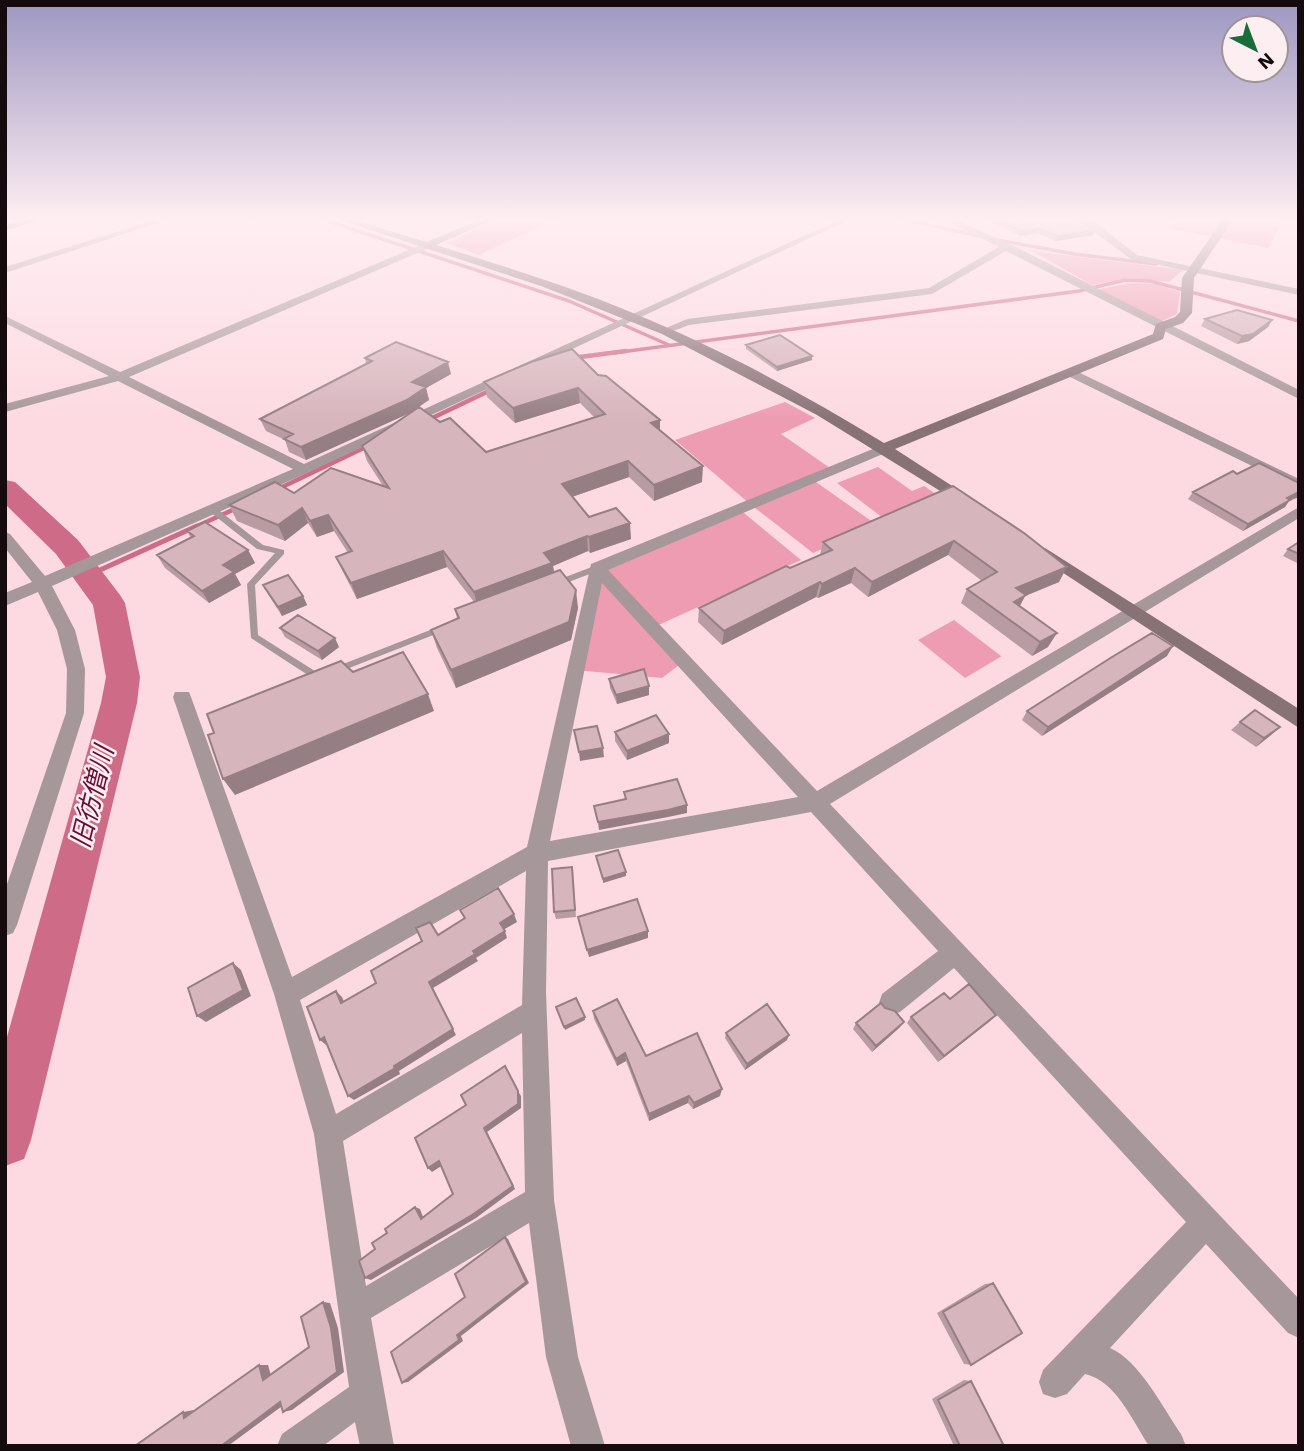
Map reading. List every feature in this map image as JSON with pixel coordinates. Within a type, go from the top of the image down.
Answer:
[{"type":"street","points":[[5,408],[118,377],[333,286]]},
{"type":"street","points":[[541,286],[635,318],[757,375],[885,448],[986,514]]},
{"type":"street","points":[[5,600],[213,510],[703,286]]},
{"type":"street","points":[[665,331],[687,322],[932,291],[941,286]]},
{"type":"street","points":[[1087,286],[1160,327],[1299,395]]},
{"type":"street","points":[[1160,327],[1179,320],[1186,313],[1188,286]]},
{"type":"street","points":[[1261,286],[1299,294]]},
{"type":"street","points":[[5,319],[304,469]]},
{"type":"street","points":[[597,568],[885,448],[1151,342],[1159,337],[1160,327]]},
{"type":"street","points":[[1072,373],[1299,485]]},
{"type":"street","points":[[286,994],[537,853],[814,803],[1299,511]]},
{"type":"street","points":[[5,537],[43,585],[66,631],[76,669],[75,713],[5,925]]},
{"type":"street","points":[[1030,544],[1299,720]]},
{"type":"street","points":[[597,568],[1299,1322]]},
{"type":"street","points":[[588,1446],[562,1357],[540,1200],[534,1012],[537,853],[597,568]]},
{"type":"street","points":[[182,697],[286,994],[328,1134],[366,1394],[377,1446]]},
{"type":"street","points":[[891,1003],[954,953]]},
{"type":"street","points":[[328,1134],[534,1012]]},
{"type":"street","points":[[354,1310],[540,1200]]},
{"type":"street","points":[[1055,1382],[1206,1223]]},
{"type":"street","points":[[1080,1357],[1108,1363],[1169,1446]]},
{"type":"street","points":[[294,1446],[366,1394]]},
{"type":"lane","points":[[213,510],[260,547],[281,552],[251,584],[254,636],[317,677],[457,622]]},
{"type":"lane","points":[[546,588],[597,568]]},
{"type":"shaded area","points":[[1117,286],[1160,286],[1180,292],[1177,314],[1158,323],[1095,290]]},
{"type":"shaded area","points":[[785,402],[815,418],[781,434],[833,470],[816,482],[877,525],[813,553],[675,440]]},
{"type":"shaded area","points":[[878,467],[912,491],[924,486],[940,497],[887,521],[837,483]]},
{"type":"shaded area","points":[[739,509],[801,560],[652,628],[597,568]]},
{"type":"shaded area","points":[[595,574],[683,662],[662,678],[575,670]]},
{"type":"shaded area","points":[[954,620],[1002,656],[965,678],[918,640]]},
{"type":"building","points":[[1237,310],[1272,320],[1253,334],[1242,336],[1205,319]]},
{"type":"building","points":[[780,335],[812,356],[777,367],[746,345]]},
{"type":"building","points":[[396,342],[448,362],[412,382],[426,387],[407,400],[301,447],[284,439],[293,434],[260,419],[372,361],[365,358]]},
{"type":"building","points":[[572,349],[598,375],[606,376],[660,420],[651,423],[703,466],[654,485],[628,461],[562,484],[589,517],[616,508],[630,523],[544,553],[552,563],[474,592],[443,551],[351,583],[336,557],[352,551],[328,515],[310,521],[302,508],[278,525],[229,505],[275,482],[294,493],[331,468],[389,488],[362,446],[419,407],[440,422],[450,418],[486,452],[605,414],[578,388],[513,408],[484,382],[531,362]]},
{"type":"building","points":[[1259,463],[1299,483],[1299,492],[1248,524],[1193,492],[1233,471],[1237,474]]},
{"type":"building","points":[[953,486],[1024,533],[1067,567],[1016,588],[1026,595],[1014,602],[1057,633],[1040,642],[967,589],[997,572],[954,541],[872,582],[855,568],[822,584],[820,582],[724,631],[699,608],[786,566],[790,568],[832,550],[823,542]]},
{"type":"building","points":[[205,522],[248,550],[223,565],[234,572],[202,591],[157,555],[194,536],[187,531]]},
{"type":"building","points":[[1299,542],[1299,554],[1288,549]]},
{"type":"building","points":[[560,570],[576,590],[569,622],[451,670],[431,630],[459,618],[455,609]]},
{"type":"building","points":[[288,575],[303,596],[278,607],[263,585]]},
{"type":"building","points":[[298,615],[335,638],[318,651],[280,628]]},
{"type":"building","points":[[1152,633],[1173,646],[1048,727],[1027,711],[1112,657]]},
{"type":"building","points":[[403,652],[428,694],[223,779],[208,735],[214,733],[207,714],[341,661],[353,672]]},
{"type":"building","points":[[644,669],[649,686],[616,695],[609,679]]},
{"type":"building","points":[[1255,710],[1280,727],[1264,738],[1240,722]]},
{"type":"building","points":[[656,715],[669,734],[627,751],[615,732]]},
{"type":"building","points":[[597,726],[603,748],[579,752],[574,730]]},
{"type":"building","points":[[677,779],[687,805],[598,822],[594,806],[626,799],[624,792]]},
{"type":"building","points":[[618,850],[626,872],[603,879],[596,856]]},
{"type":"building","points":[[572,867],[575,910],[554,912],[552,869]]},
{"type":"building","points":[[498,888],[514,914],[500,923],[505,931],[473,951],[475,954],[429,982],[453,1029],[348,1096],[324,1037],[320,1040],[307,1007],[336,991],[341,1003],[376,983],[371,971],[422,941],[416,928],[430,922],[438,935],[465,918],[460,910]]},
{"type":"building","points":[[637,899],[648,931],[587,950],[578,917]]},
{"type":"building","points":[[233,963],[243,990],[197,1016],[188,988]]},
{"type":"building","points":[[969,984],[996,1015],[944,1056],[911,1017],[944,993],[950,999]]},
{"type":"building","points":[[576,998],[585,1017],[564,1027],[556,1007]]},
{"type":"building","points":[[617,999],[646,1056],[697,1033],[722,1089],[694,1103],[689,1096],[649,1114],[625,1053],[616,1059],[593,1011]]},
{"type":"building","points":[[881,1003],[885,1008],[895,1011],[904,1022],[876,1046],[856,1023]]},
{"type":"building","points":[[767,1004],[789,1035],[747,1064],[726,1033]]},
{"type":"building","points":[[505,1066],[518,1091],[518,1104],[484,1128],[513,1186],[472,1215],[365,1278],[359,1261],[375,1249],[372,1243],[387,1233],[385,1229],[415,1207],[421,1219],[453,1194],[439,1161],[428,1168],[415,1138],[466,1105],[461,1095]]},
{"type":"building","points":[[505,1237],[526,1282],[457,1335],[459,1340],[402,1383],[391,1352],[465,1297],[455,1274]]},
{"type":"building","points":[[993,1283],[1022,1333],[971,1365],[943,1312]]},
{"type":"building","points":[[323,1302],[331,1328],[337,1372],[283,1412],[280,1402],[221,1446],[135,1446],[183,1412],[184,1418],[259,1365],[263,1380],[309,1347],[301,1317]]},
{"type":"building","points":[[971,1381],[1004,1446],[960,1446],[938,1400]]},
{"type":"waterway","points":[[523,286],[569,301],[669,345]]},
{"type":"waterway","points":[[613,353],[1079,291],[1101,286]]},
{"type":"waterway","points":[[1168,286],[1299,321]]},
{"type":"waterway","points":[[572,358],[626,351]]},
{"type":"waterway","points":[[428,420],[491,390]]},
{"type":"waterway","points":[[278,489],[370,445]]},
{"type":"waterway","name":"旧彷僧川","points":[[5,488],[67,547],[109,603],[123,677],[119,703],[5,1140]]},
{"type":"waterway","points":[[193,528],[237,508]]},
{"type":"waterway","points":[[89,575],[197,526]]}]
